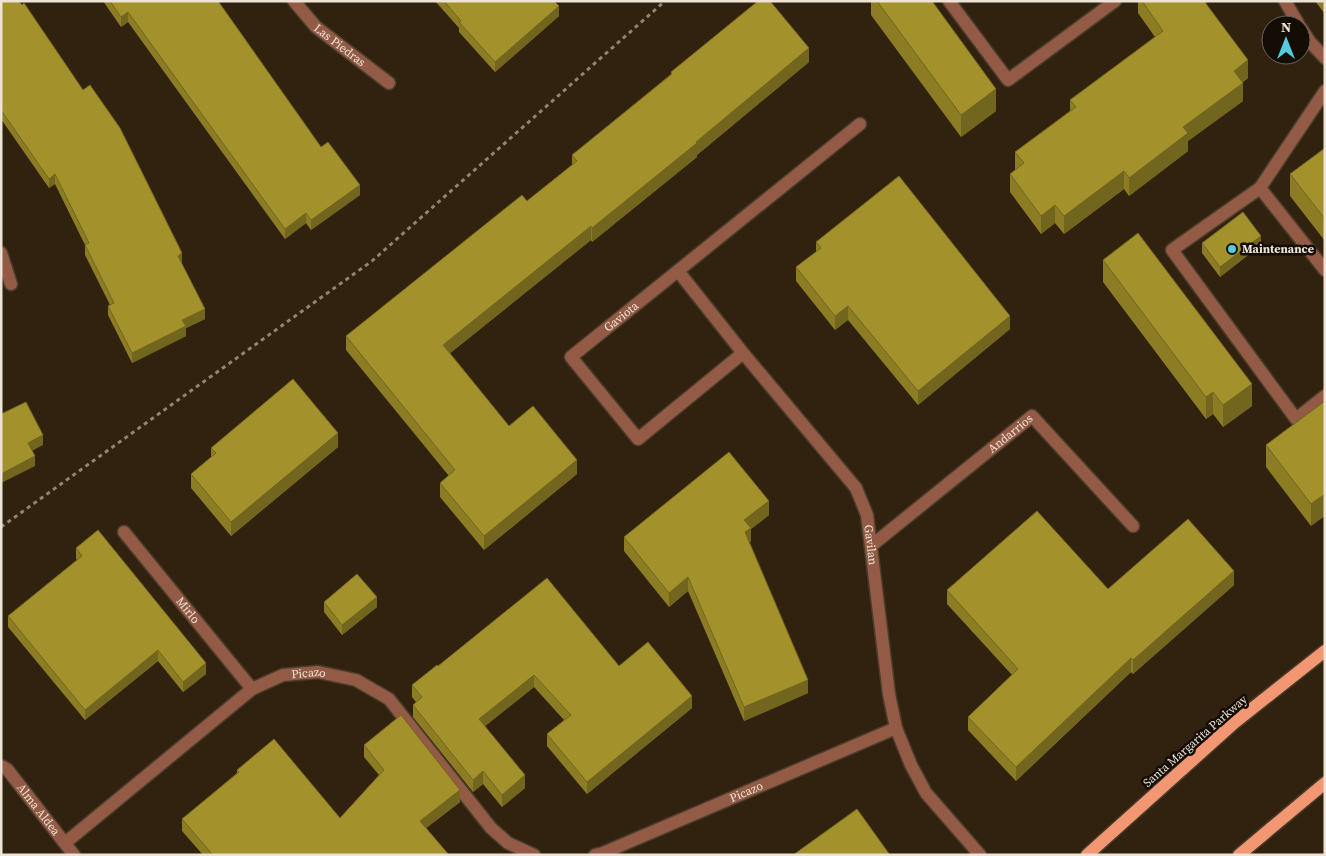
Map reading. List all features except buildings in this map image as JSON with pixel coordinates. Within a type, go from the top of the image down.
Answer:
[{"type":"main road","name":"Santa Margarita Parkway","points":[[1087,855],[1234,723],[1325,651]]},
{"type":"main road","points":[[1239,855],[1325,783]]},
{"type":"street","name":"Las Piedras","points":[[294,1],[316,27],[389,83]]},
{"type":"street","points":[[949,1],[1008,80],[1115,1]]},
{"type":"street","points":[[1285,1],[1293,15]]},
{"type":"street","points":[[1311,43],[1325,58]]},
{"type":"street","points":[[1325,92],[1260,188],[1172,250],[1296,419],[1325,396]]},
{"type":"street","name":"Gaviota","points":[[743,353],[638,439],[571,357],[860,124]]},
{"type":"street","points":[[1260,188],[1325,270]]},
{"type":"street","points":[[1,253],[11,284]]},
{"type":"street","name":"Gavilan","points":[[678,271],[743,353],[856,488],[867,514],[889,694],[896,728],[910,765],[926,793],[980,855]]},
{"type":"street","name":"Andarrios","points":[[871,546],[1032,416],[1133,526]]},
{"type":"street","name":"Mirlo","points":[[124,532],[252,689]]},
{"type":"street","name":"Picazo","points":[[65,843],[252,689],[283,675],[318,672],[356,680],[389,699],[491,828],[508,843],[533,855]]},
{"type":"street","name":"Picazo","points":[[595,855],[896,728]]},
{"type":"street","name":"Alma Aldea","points":[[1,766],[7,769],[74,855]]},
{"type":"path","points":[[1,527],[372,261],[665,1]]},
{"type":"place","name":"Maintenance","points":[[1232,249]]}]
